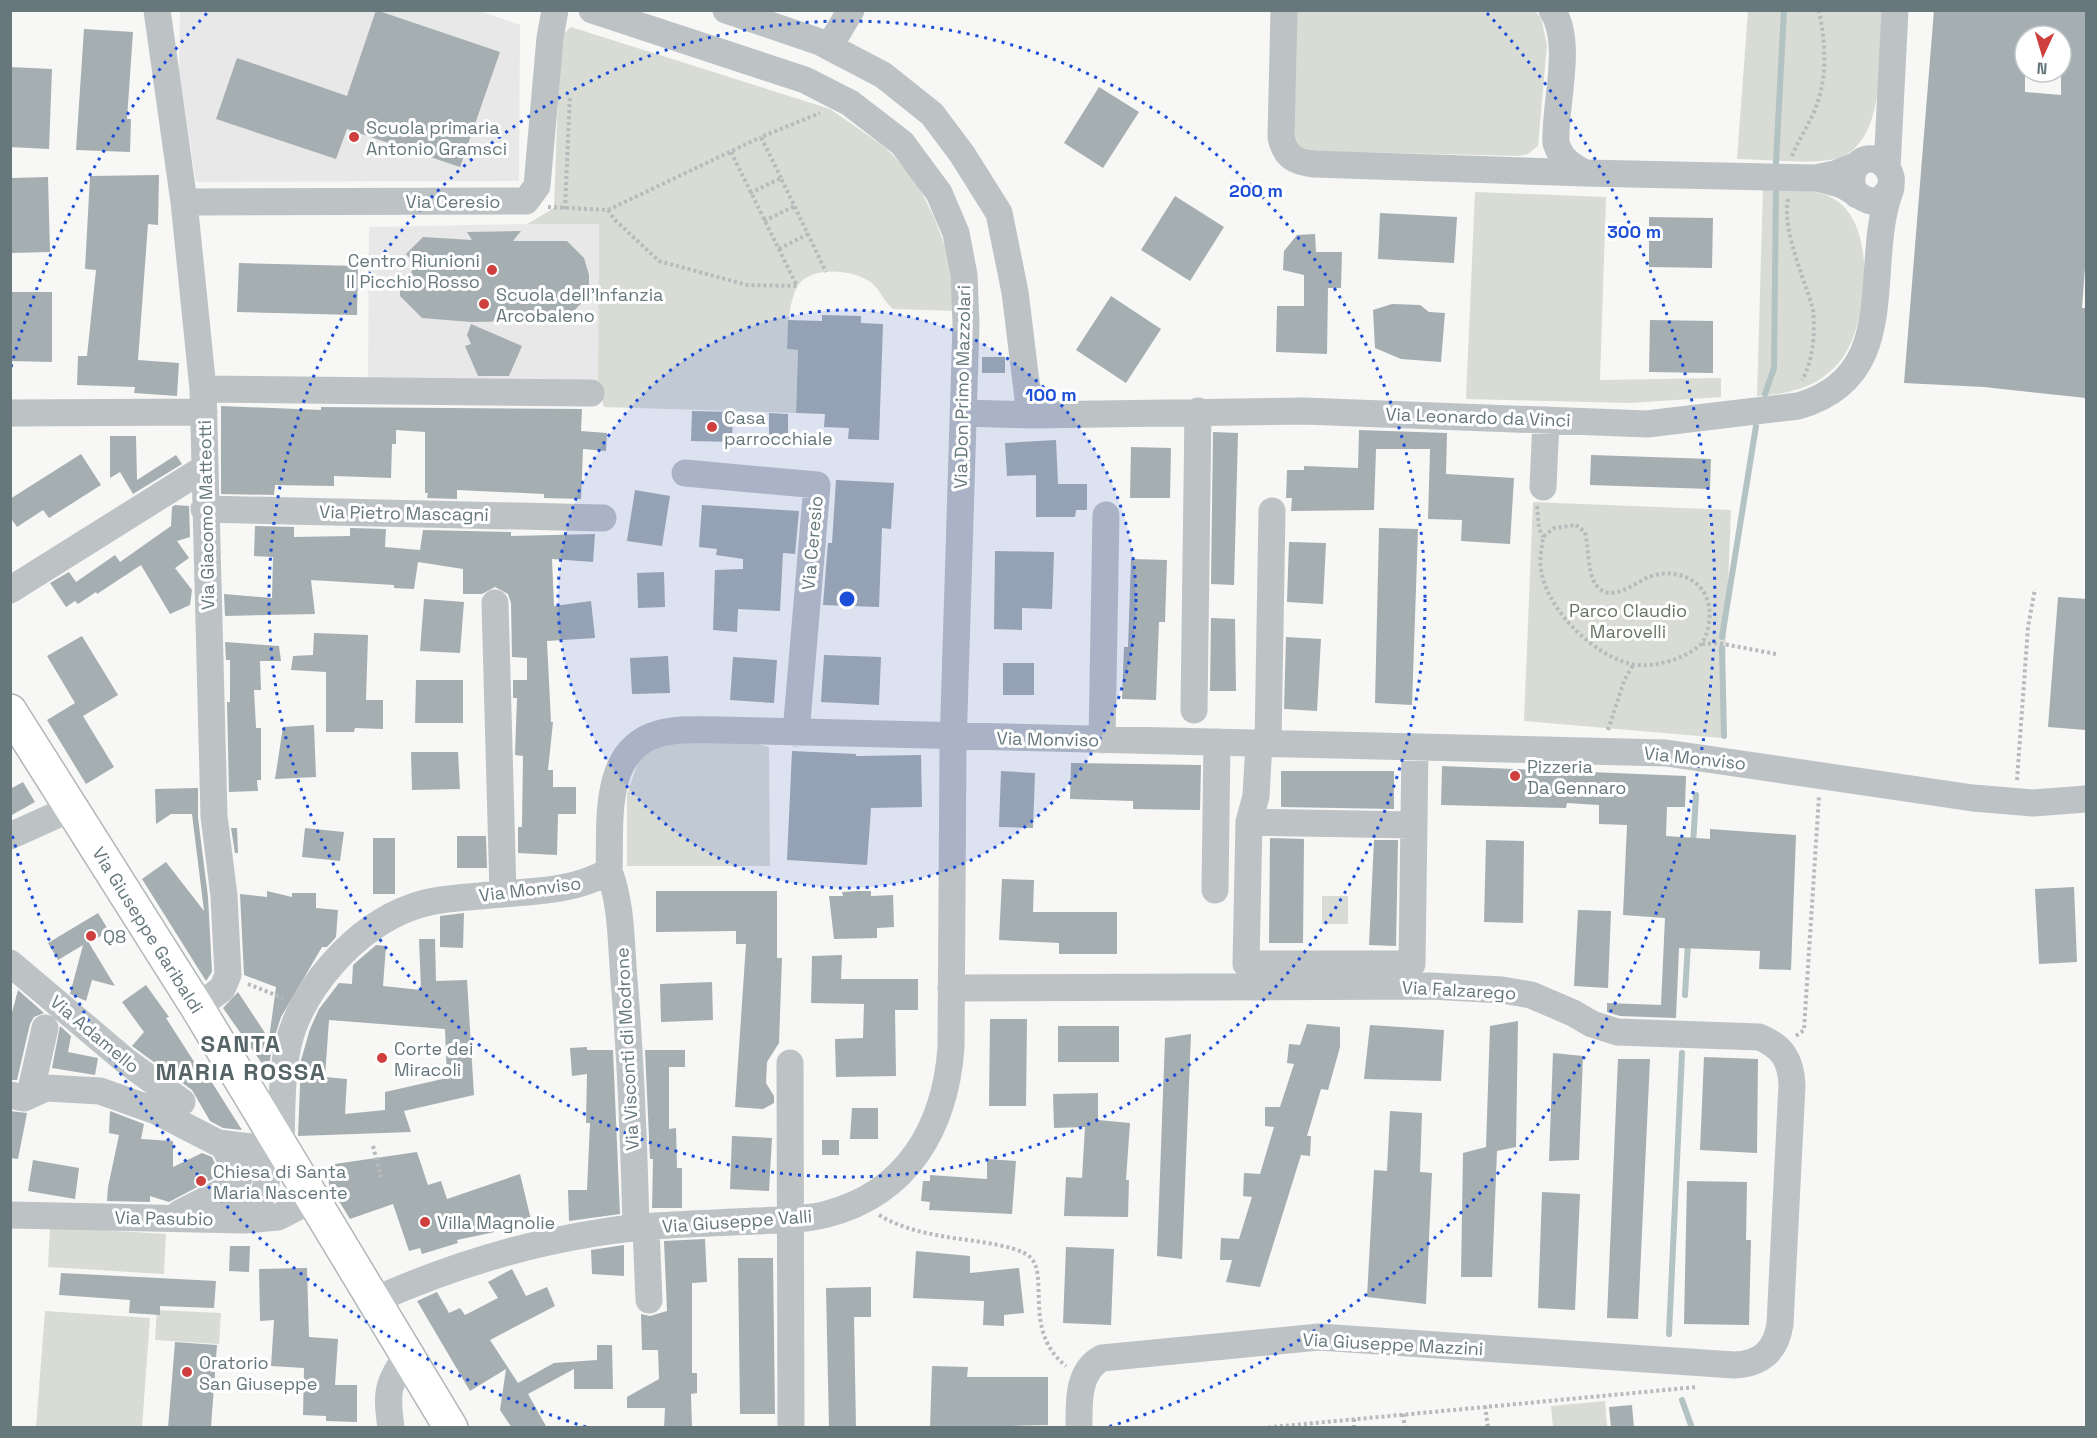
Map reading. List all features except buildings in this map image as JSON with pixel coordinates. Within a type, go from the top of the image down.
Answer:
[{"type":"main road","name":"Via Giuseppe Garibaldi","points":[[10,711],[196,1006],[451,1428]]},
{"type":"street","name":"Via Giacomo Matteotti","points":[[157,10],[184,202],[203,400],[204,508],[214,816],[224,896],[228,975]]},
{"type":"street","points":[[532,194],[555,10]]},
{"type":"street","name":"Via Don Primo Mazzolari","points":[[592,10],[805,80],[850,103],[902,143],[939,193],[956,233],[964,286],[965,412],[953,736]]},
{"type":"street","points":[[830,47],[851,10]]},
{"type":"street","points":[[1284,10],[1281,137],[1283,149],[1293,160],[1314,164],[1815,178],[1876,170]]},
{"type":"street","points":[[1552,10],[1558,20],[1561,48],[1556,131],[1562,157],[1585,173]]},
{"type":"street","name":"Via Leonardo da Vinci","points":[[965,412],[1030,414],[1304,411],[1667,422],[1798,406],[1819,398],[1844,380],[1867,348],[1876,308],[1878,250],[1886,200],[1876,170],[1889,112],[1895,10]]},
{"type":"street","points":[[733,12],[830,47],[883,75],[932,114],[962,154],[999,213],[1015,292],[1030,414]]},
{"type":"street","points":[[1520,171],[1538,164],[1546,157],[1556,131]]},
{"type":"street","name":"Via Leonardo da Vinci","points":[[1876,170],[1850,177],[1850,184],[1870,217],[1878,250]]},
{"type":"street","points":[[1815,178],[1845,186],[1858,197]]},
{"type":"street","name":"Via Ceresio","points":[[184,202],[338,201],[532,194]]},
{"type":"street","points":[[10,413],[203,400],[591,393]]},
{"type":"street","points":[[1194,710],[1198,411]]},
{"type":"street","points":[[1543,488],[1546,420]]},
{"type":"street","points":[[10,590],[203,469]]},
{"type":"street","name":"Via Ceresio","points":[[685,473],[817,485],[796,733]]},
{"type":"street","name":"Via Pietro Mascagni","points":[[204,508],[603,518]]},
{"type":"street","points":[[1272,511],[1263,744],[1256,796],[1249,822],[1246,964],[1412,964],[1415,747]]},
{"type":"street","points":[[1102,740],[1106,515]]},
{"type":"street","points":[[495,603],[503,893]]},
{"type":"street","name":"Via Monviso","points":[[283,1148],[286,1058],[302,1006],[310,991],[337,959],[396,914],[429,902],[575,886],[609,871],[615,779],[622,761],[644,739],[660,733],[686,730],[1666,753],[1820,774],[1944,795],[2016,802],[2086,799]]},
{"type":"street","name":"Via Giuseppe Valli","points":[[375,1300],[419,1281],[563,1239],[641,1228],[791,1219],[826,1214],[858,1203],[876,1192],[907,1166],[923,1146],[935,1124],[946,1090],[950,1063],[953,736]]},
{"type":"street","points":[[1215,890],[1217,742]]},
{"type":"street","points":[[10,836],[72,808]]},
{"type":"street","points":[[1249,822],[1414,825]]},
{"type":"street","name":"Via Visconti di Modrone","points":[[609,871],[614,886],[620,933],[632,1066],[641,1228],[649,1300]]},
{"type":"street","name":"Via Adamello","points":[[10,963],[127,1062],[182,1102]]},
{"type":"street","points":[[196,1006],[222,989],[228,975]]},
{"type":"street","name":"Via Falzarego","points":[[951,988],[1431,986],[1502,990],[1547,1000],[1604,1030],[1750,1036],[1766,1040],[1779,1048]]},
{"type":"street","points":[[20,1095],[45,1028]]},
{"type":"street","name":"Via Giuseppe Mazzini","points":[[1083,1379],[1088,1368],[1102,1358],[1306,1337],[1734,1365],[1753,1363],[1762,1359],[1774,1345],[1780,1324],[1792,1085],[1787,1058],[1779,1048]]},
{"type":"street","points":[[790,1064],[791,1428]]},
{"type":"street","points":[[20,1095],[46,1088],[105,1092],[156,1111],[211,1141],[283,1148]]},
{"type":"street","name":"Via Pasubio","points":[[10,1215],[244,1220],[278,1216],[313,1199]]},
{"type":"street","points":[[391,1428],[387,1394],[392,1378],[407,1354]]},
{"type":"street","points":[[1079,1428],[1083,1379]]},
{"type":"path","points":[[1791,161],[1817,105],[1823,78],[1824,47],[1819,10]]},
{"type":"path","points":[[565,209],[570,89]]},
{"type":"path","points":[[532,194],[565,209],[608,210],[761,137],[823,111]]},
{"type":"path","points":[[761,137],[826,272]]},
{"type":"path","points":[[608,210],[614,219],[659,261],[747,285],[797,286],[731,152]]},
{"type":"path","points":[[750,193],[781,178]]},
{"type":"path","points":[[1790,188],[1786,210],[1788,227],[1813,309],[1815,323],[1810,357],[1799,384]]},
{"type":"path","points":[[764,221],[795,206]]},
{"type":"path","points":[[779,249],[808,234]]},
{"type":"path","points":[[1543,488],[1537,500],[1539,528],[1543,537],[1541,571],[1555,607],[1564,620],[1601,651],[1633,665],[1663,662],[1686,654],[1701,644],[1718,643],[1776,654]]},
{"type":"path","points":[[1543,537],[1554,528],[1576,525],[1585,532],[1593,578],[1602,590],[1610,593],[1624,590],[1651,576],[1678,574],[1695,580],[1705,590],[1710,609],[1709,626],[1701,644]]},
{"type":"path","points":[[2016,802],[2028,627],[2035,589]]},
{"type":"path","points":[[1606,733],[1624,681],[1633,665]]},
{"type":"path","points":[[1779,1048],[1804,1030],[1820,774]]},
{"type":"path","points":[[228,975],[302,1006]]},
{"type":"path","points":[[373,1146],[381,1177]]},
{"type":"path","points":[[858,1203],[906,1228],[993,1244],[1026,1254],[1035,1264],[1041,1329],[1046,1345],[1057,1359],[1083,1379]]},
{"type":"path","points":[[1262,1428],[1709,1386]]},
{"type":"path","points":[[1485,1406],[1488,1428]]},
{"type":"path","points":[[1403,1414],[1404,1428]]},
{"type":"path","points":[[1354,1418],[1354,1428]]},
{"type":"shaded area","name":"Scuola primaria Antonio Gramsci","points":[[180,11],[480,11],[520,25],[519,181],[196,182],[179,72]]},
{"type":"shaded area","name":"Scuola dell'Infanzia Arcobaleno","points":[[599,224],[598,382],[368,381],[369,227]]},
{"type":"green space","points":[[1293,11],[1535,11],[1541,18],[1547,45],[1538,146],[1528,154],[1519,156],[1312,151],[1297,146],[1293,141]]},
{"type":"green space","points":[[1748,11],[1882,11],[1877,96],[1872,118],[1864,136],[1852,151],[1835,159],[1824,161],[1737,159]]},
{"type":"green space","points":[[571,27],[830,109],[885,147],[914,178],[934,217],[946,249],[956,311],[893,309],[873,284],[861,277],[841,272],[819,273],[802,281],[793,296],[790,311],[787,349],[798,350],[796,413],[604,407],[598,382],[599,224],[527,224],[554,208],[560,37]]},
{"type":"green space","points":[[1763,189],[1790,189],[1826,195],[1849,212],[1858,232],[1863,255],[1864,280],[1862,306],[1856,330],[1847,351],[1836,366],[1819,380],[1800,389],[1757,396]]},
{"type":"green space","points":[[1475,192],[1606,197],[1600,380],[1721,378],[1721,397],[1630,403],[1466,399]]},
{"type":"green space","name":"Parco Claudio Marovelli","points":[[1533,502],[1731,510],[1722,738],[1524,721]]},
{"type":"green space","points":[[677,741],[758,744],[769,747],[770,866],[627,866],[627,794],[641,753]]},
{"type":"green space","points":[[1322,896],[1348,896],[1348,924],[1322,924]]},
{"type":"green space","points":[[50,1227],[166,1234],[164,1274],[48,1267]]},
{"type":"green space","points":[[157,1310],[221,1313],[219,1344],[155,1340]]},
{"type":"green space","points":[[45,1311],[150,1318],[142,1427],[36,1427]]},
{"type":"green space","points":[[1605,1401],[1607,1427],[1553,1427],[1551,1406]]},
{"type":"waterway","points":[[1776,162],[1784,10]]},
{"type":"waterway","points":[[1765,394],[1774,368],[1776,188]]},
{"type":"waterway","points":[[1722,637],[1756,426]]},
{"type":"waterway","points":[[1722,648],[1724,736]]},
{"type":"waterway","points":[[1693,845],[1696,795]]},
{"type":"waterway","points":[[1685,995],[1688,942]]},
{"type":"waterway","points":[[1669,1334],[1682,1053]]},
{"type":"waterway","points":[[1682,1400],[1692,1428]]},
{"type":"place","name":"Scuola primaria Antonio Gramsci","points":[[354,137]]},
{"type":"place","name":"Centro Riunioni Il Picchio Rosso","points":[[492,270]]},
{"type":"place","name":"Scuola dell'Infanzia Arcobaleno","points":[[484,304]]},
{"type":"place","name":"Casa parrocchiale","points":[[712,427]]},
{"type":"place","name":"Pizzeria Da Gennaro","points":[[1515,776]]},
{"type":"place","name":"Q8","points":[[91,936]]},
{"type":"place","name":"Corte dei Miracoli","points":[[382,1058]]},
{"type":"place","name":"Chiesa di Santa Maria Nascente","points":[[201,1181]]},
{"type":"place","name":"Villa Magnolie","points":[[425,1222]]},
{"type":"place","name":"Oratorio San Giuseppe","points":[[187,1372]]},
{"type":"district","name":"SANTA MARIA ROSSA","points":[[241,1057]]}]
